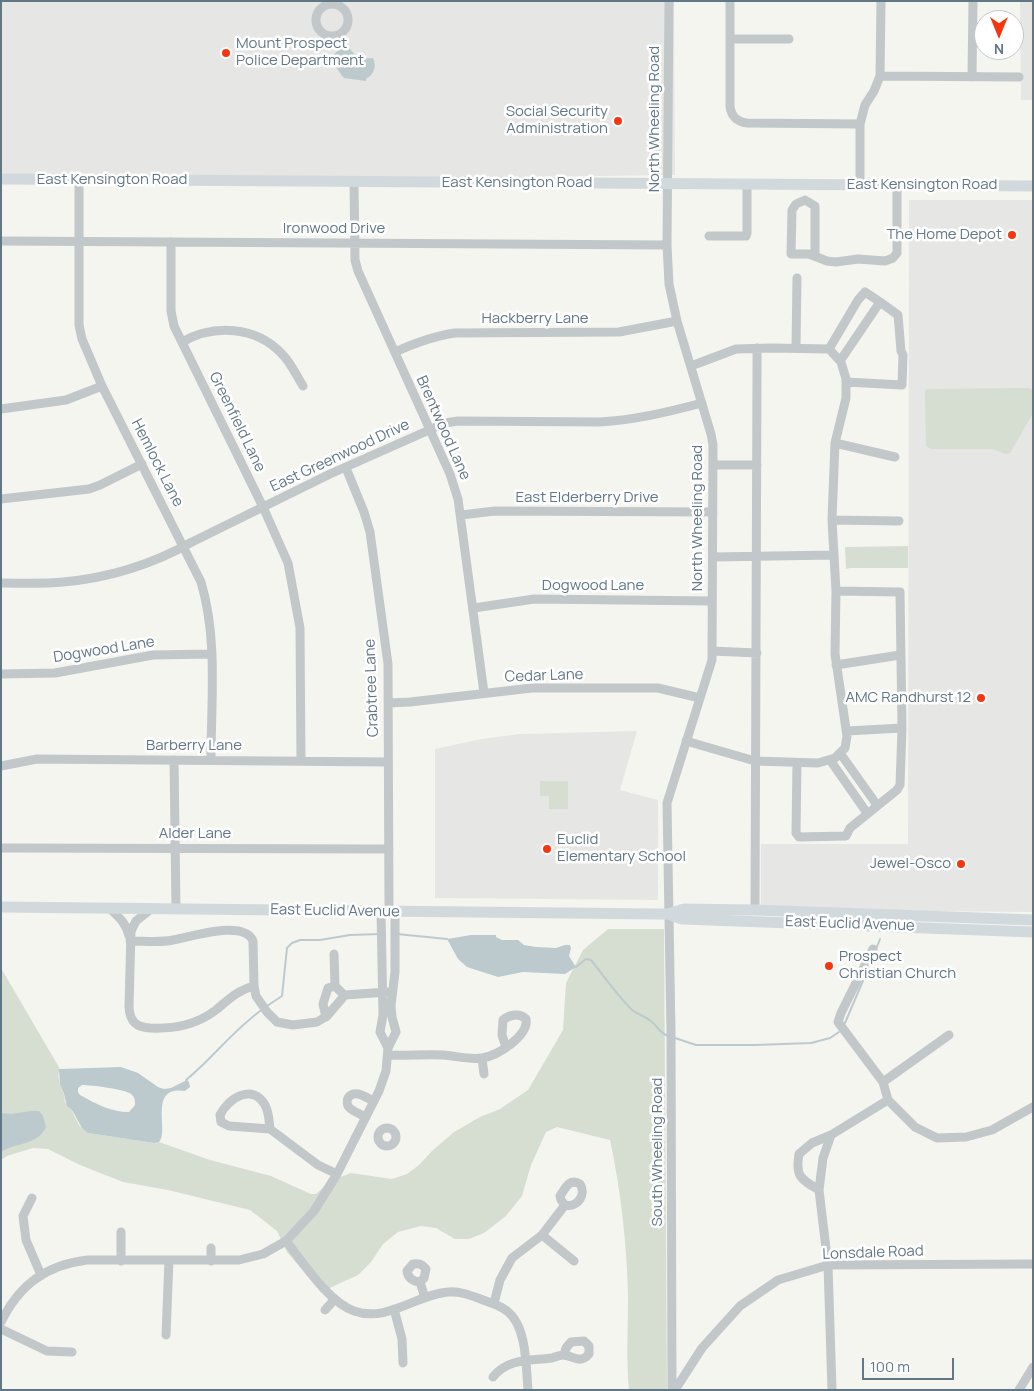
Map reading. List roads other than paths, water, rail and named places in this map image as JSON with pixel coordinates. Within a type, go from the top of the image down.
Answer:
[{"type":"main road","name":"East Kensington Road","points":[[1,179],[1033,186]]},
{"type":"main road","name":"East Euclid Avenue","points":[[1,907],[668,914],[684,909],[857,912],[1033,920]]},
{"type":"main road","name":"East Euclid Avenue","points":[[668,914],[682,919],[1033,932]]},
{"type":"street","name":"North Wheeling Road","points":[[668,1],[669,184],[667,245],[669,284],[677,321],[711,434],[714,557],[710,669],[667,803],[668,914]]},
{"type":"street","points":[[730,1],[730,106],[734,117],[747,123],[860,124]]},
{"type":"street","points":[[860,184],[860,124],[865,105],[874,91],[880,76],[880,1]]},
{"type":"street","points":[[972,77],[973,1]]},
{"type":"street","points":[[730,39],[789,39]]},
{"type":"street","points":[[880,76],[1020,77]]},
{"type":"street","name":"Hemlock Lane","points":[[79,179],[79,325],[82,339],[102,386],[201,582],[208,608],[212,654],[211,760]]},
{"type":"street","name":"Brentwood Lane","points":[[354,182],[355,260],[358,271],[455,487],[461,515],[484,693]]},
{"type":"street","points":[[709,236],[746,236],[747,184]]},
{"type":"street","points":[[805,184],[805,200]]},
{"type":"street","points":[[805,200],[796,204],[792,210],[792,254],[815,255],[833,262],[858,259],[885,261],[893,258],[897,253],[897,185]]},
{"type":"street","points":[[805,200],[815,206],[815,255]]},
{"type":"street","name":"Ironwood Drive","points":[[1,241],[667,245]]},
{"type":"street","name":"Greenfield Lane","points":[[171,242],[171,311],[174,326],[264,507],[288,564],[298,611],[301,643],[301,760]]},
{"type":"street","points":[[796,348],[797,278]]},
{"type":"street","points":[[829,349],[858,300],[865,292],[898,315],[900,351],[902,355],[902,385],[846,382]]},
{"type":"street","points":[[840,361],[880,302]]},
{"type":"street","name":"Hackberry Lane","points":[[395,352],[438,335],[455,333],[619,332],[677,321]]},
{"type":"street","points":[[182,342],[200,334],[218,330],[250,334],[269,343],[283,355],[303,386]]},
{"type":"street","points":[[755,910],[758,557],[757,348]]},
{"type":"street","points":[[686,742],[755,761],[818,763],[830,760],[840,753],[847,741],[835,654],[836,591],[832,520],[835,443],[846,398],[846,382],[840,361],[829,349],[757,348],[736,349],[691,366]]},
{"type":"street","points":[[1,409],[66,400],[102,386]]},
{"type":"street","name":"East Greenwood Drive","points":[[1,584],[51,583],[91,578],[147,563],[170,554],[330,474],[445,423],[458,421],[621,421],[654,416],[702,403]]},
{"type":"street","points":[[835,443],[895,457]]},
{"type":"street","points":[[1,498],[89,489],[142,464]]},
{"type":"street","points":[[713,465],[757,465]]},
{"type":"street","name":"Crabtree Lane","points":[[346,468],[364,512],[372,542],[387,655],[389,703],[388,912]]},
{"type":"street","name":"East Elderberry Drive","points":[[461,515],[495,511],[713,512]]},
{"type":"street","points":[[832,520],[899,521]]},
{"type":"street","points":[[714,557],[833,555]]},
{"type":"street","points":[[797,763],[796,833],[799,837],[846,836],[850,828],[897,790],[900,785],[902,728],[900,592],[836,591]]},
{"type":"street","name":"Dogwood Lane","points":[[474,608],[534,599],[712,601]]},
{"type":"street","points":[[712,651],[757,653]]},
{"type":"street","name":"Dogwood Lane","points":[[1,674],[54,673],[153,655],[212,654]]},
{"type":"street","points":[[836,665],[900,655]]},
{"type":"street","name":"Cedar Lane","points":[[389,703],[532,688],[646,688],[670,690],[700,698]]},
{"type":"street","points":[[847,731],[902,728]]},
{"type":"street","points":[[840,753],[877,805]]},
{"type":"street","name":"Barberry Lane","points":[[1,766],[37,759],[388,762]]},
{"type":"street","points":[[174,760],[176,909]]},
{"type":"street","points":[[830,760],[867,813]]},
{"type":"street","name":"Alder Lane","points":[[1,848],[388,849]]},
{"type":"street","points":[[109,908],[127,926],[130,941]]},
{"type":"street","points":[[151,909],[136,921],[131,931],[129,1014],[132,1022],[139,1027],[164,1028],[186,1026],[214,1011],[237,992],[254,986]]},
{"type":"street","points":[[1,1322],[20,1292],[41,1275],[75,1262],[239,1260],[263,1254],[286,1241],[314,1211],[337,1174],[383,1081],[388,1051],[396,1032],[391,1012],[395,972],[395,930],[388,912]]},
{"type":"street","points":[[388,912],[381,931],[385,992],[380,1032],[388,1051]]},
{"type":"street","name":"South Wheeling Road","points":[[668,914],[672,1032],[673,1390]]},
{"type":"street","points":[[130,941],[173,940],[215,932],[246,932],[254,941],[254,986],[256,996],[264,1009],[277,1022],[293,1025],[317,1022],[326,1017],[344,995],[385,992]]},
{"type":"street","points":[[873,949],[840,1013],[838,1022],[883,1082],[888,1100],[915,1127],[937,1138],[966,1137],[992,1130],[1033,1106]]},
{"type":"street","points":[[334,954],[335,986],[344,995]]},
{"type":"street","points":[[326,1017],[323,1004],[325,994],[328,988],[335,986]]},
{"type":"street","points":[[883,1082],[949,1035]]},
{"type":"street","points":[[388,1051],[482,1058],[506,1048]]},
{"type":"street","points":[[482,1058],[484,1074]]},
{"type":"street","points":[[270,1129],[267,1109],[264,1103],[260,1098],[249,1094],[240,1094],[223,1110],[220,1116],[221,1122],[229,1126],[270,1129],[318,1165],[337,1174]]},
{"type":"street","points":[[373,1101],[359,1094],[351,1095],[347,1103],[350,1109],[363,1121],[379,1132]]},
{"type":"street","points":[[819,1190],[803,1180],[796,1168],[799,1154],[812,1144],[831,1136],[888,1100]]},
{"type":"street","points":[[831,1136],[824,1158],[819,1190],[828,1265],[832,1390]]},
{"type":"street","points":[[32,1198],[23,1216],[26,1240],[41,1275]]},
{"type":"street","points":[[494,1303],[500,1280],[512,1258],[542,1235],[565,1205]]},
{"type":"street","points":[[120,1232],[121,1261]]},
{"type":"street","points":[[542,1235],[574,1262]]},
{"type":"street","points":[[286,1241],[334,1300],[344,1307],[361,1313],[379,1314],[441,1293],[457,1292],[494,1303],[507,1310],[521,1332],[528,1390]]},
{"type":"street","points":[[211,1248],[211,1261]]},
{"type":"street","points":[[166,1335],[169,1260]]},
{"type":"street","name":"Lonsdale Road","points":[[673,1390],[702,1348],[740,1306],[778,1280],[828,1265],[1033,1264]]},
{"type":"street","points":[[420,1282],[425,1298]]},
{"type":"street","points":[[325,1310],[334,1300]]},
{"type":"street","points":[[394,1309],[402,1340],[403,1363]]},
{"type":"street","points":[[1,1329],[47,1351],[72,1352]]},
{"type":"street","points":[[493,1377],[504,1367],[525,1360],[564,1354]]},
{"type":"street","points":[[1019,1390],[1033,1367]]},
{"type":"waterway","points":[[267,1006],[282,996],[287,948],[292,943],[300,940],[380,934]]},
{"type":"waterway","points":[[397,934],[447,939]]},
{"type":"waterway","points":[[876,949],[880,939]]},
{"type":"waterway","points":[[576,967],[586,959],[591,960],[631,1009],[649,1019],[661,1032],[668,1036]]},
{"type":"waterway","points":[[845,1023],[868,969]]},
{"type":"waterway","points":[[186,1080],[243,1025],[263,1009]]},
{"type":"waterway","points":[[675,1038],[696,1045],[811,1043],[830,1038],[839,1032]]},
{"type":"place","name":"Mount Prospect Police Department","points":[[226,53]]},
{"type":"place","name":"Social Security Administration","points":[[618,121]]},
{"type":"place","name":"The Home Depot","points":[[1012,235]]},
{"type":"place","name":"AMC Randhurst 12","points":[[981,698]]},
{"type":"place","name":"Euclid Elementary School","points":[[547,849]]},
{"type":"place","name":"Jewel-Osco","points":[[961,864]]},
{"type":"place","name":"Prospect Christian Church","points":[[829,966]]}]
